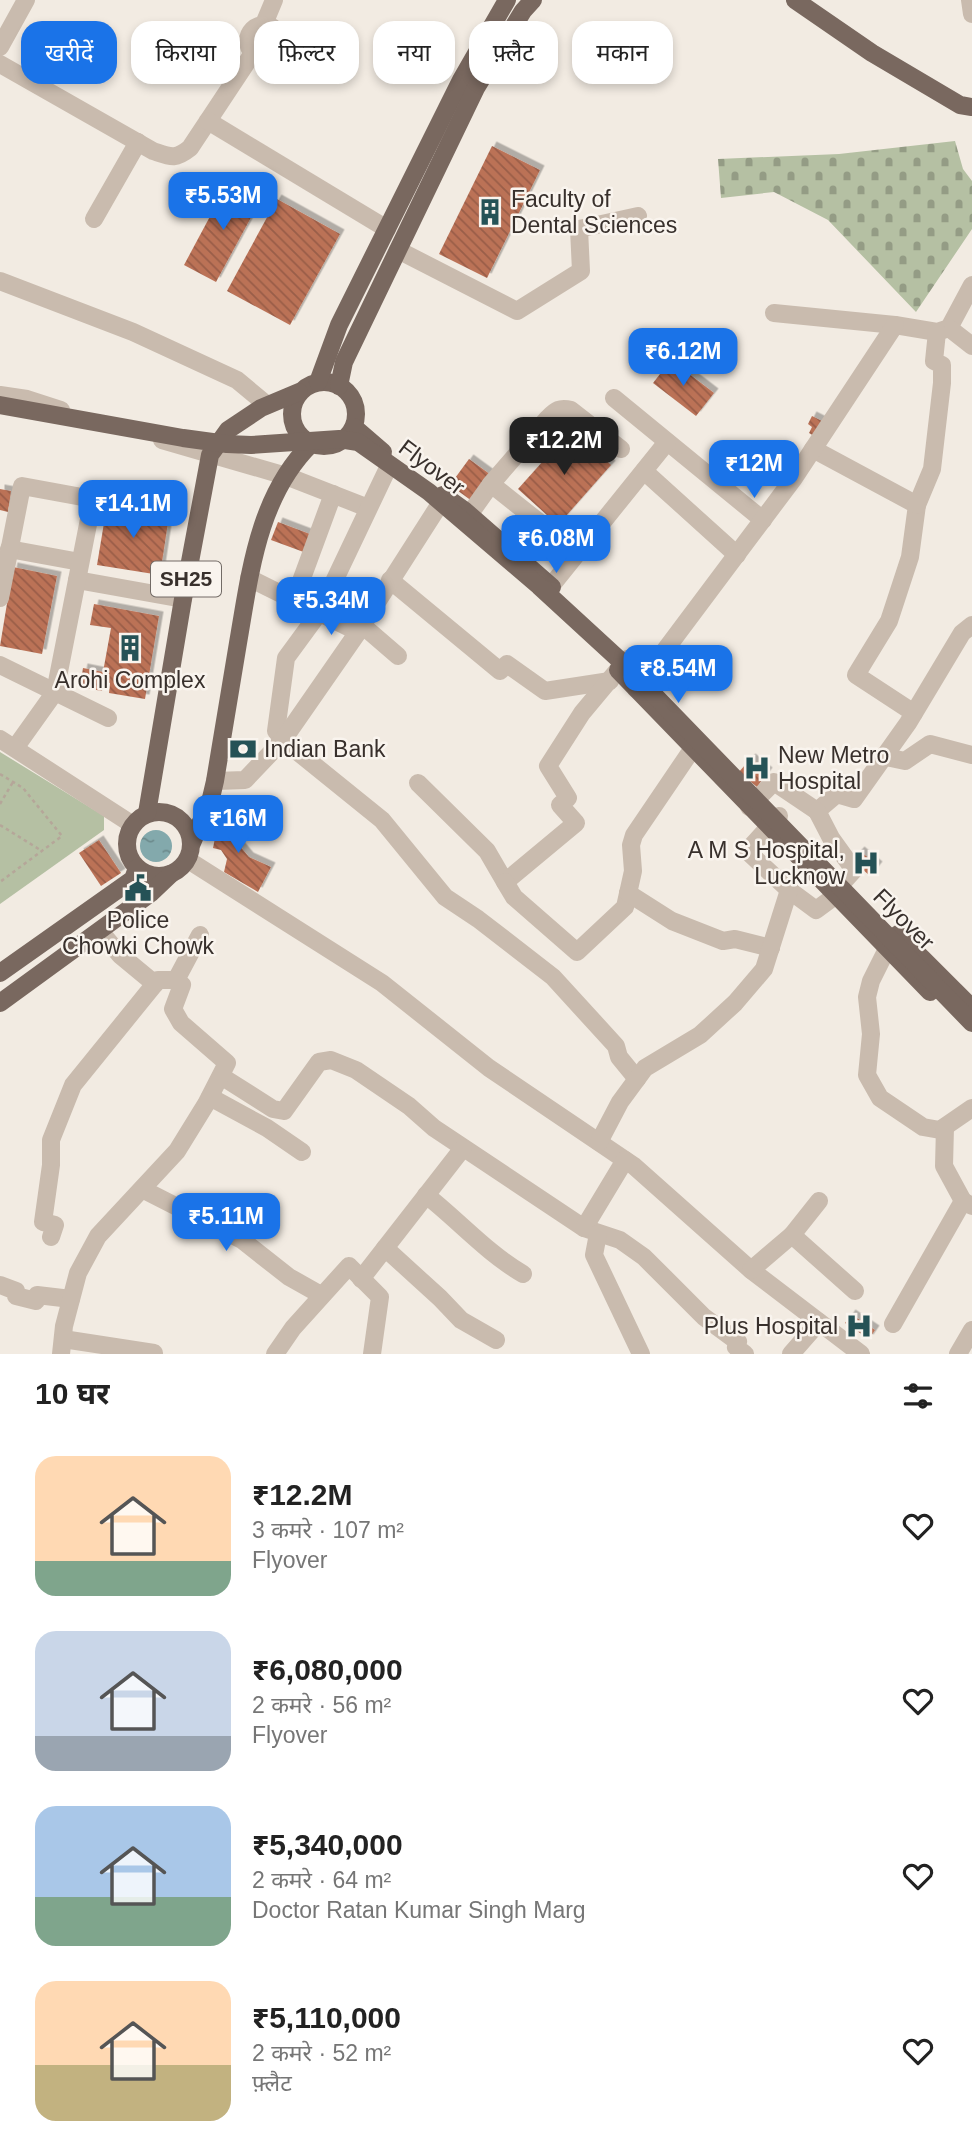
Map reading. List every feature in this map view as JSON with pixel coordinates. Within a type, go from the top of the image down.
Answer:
[{"type":"main road","points":[[338,386],[344,362],[398,250],[443,136],[461,80],[508,0]]},
{"type":"main road","points":[[318,382],[338,325],[387,229],[443,136],[523,11],[533,0]]},
{"type":"main road","points":[[795,0],[872,53],[960,105],[972,107]]},
{"type":"main road","points":[[318,382],[337,383],[347,391],[354,401],[356,413],[354,427],[346,438],[324,447],[301,438],[293,426],[291,412],[299,392],[318,382]]},
{"type":"main road","name":"SH25","points":[[137,868],[129,856],[127,842],[140,819],[210,455],[228,430],[267,405],[299,392]]},
{"type":"main road","name":"Flyover","points":[[0,405],[227,444],[340,439],[358,442],[429,492],[539,586],[625,665],[972,1023]]},
{"type":"main road","points":[[354,427],[442,502],[619,670],[640,683],[839,888],[972,1008]]},
{"type":"main road","name":"SH25","points":[[0,1003],[151,893],[190,852],[215,782],[258,535],[286,476],[297,458],[311,444]]},
{"type":"main road","points":[[336,444],[355,449],[442,502],[469,514],[551,586],[619,670]]},
{"type":"main road","points":[[640,683],[693,748],[754,802]]},
{"type":"main road","points":[[140,819],[159,811],[177,817],[190,832],[190,852]]},
{"type":"main road","points":[[0,973],[133,879],[137,868],[146,874],[159,877],[171,874]]},
{"type":"main road","points":[[839,888],[887,949],[972,1035]]},
{"type":"street","points":[[0,47],[26,0]]},
{"type":"street","points":[[265,21],[274,0]]},
{"type":"street","points":[[970,0],[972,14]]},
{"type":"street","points":[[0,64],[153,151],[172,157],[181,156],[190,148],[253,53],[249,47],[250,33],[254,30]]},
{"type":"street","points":[[208,121],[387,229]]},
{"type":"street","points":[[94,219],[138,142]]},
{"type":"street","points":[[398,250],[517,311],[581,271],[579,229],[638,216]]},
{"type":"street","points":[[0,281],[133,332],[225,374],[237,380],[267,405]]},
{"type":"street","points":[[914,713],[856,675],[889,621],[910,557],[918,505],[932,469],[942,365],[934,361],[943,330],[972,285]]},
{"type":"street","points":[[774,313],[943,330],[972,346]]},
{"type":"street","points":[[640,683],[763,520],[895,325]]},
{"type":"street","points":[[0,395],[27,399],[286,476],[368,508]]},
{"type":"street","points":[[614,398],[763,520]]},
{"type":"street","points":[[469,514],[491,484],[555,410],[571,410],[621,449]]},
{"type":"street","points":[[551,586],[667,442]]},
{"type":"street","points":[[813,449],[918,505]]},
{"type":"street","points":[[387,470],[319,613],[286,658],[276,731],[283,740],[382,820],[445,897],[553,977],[616,1046],[619,1057],[637,1079]]},
{"type":"street","points":[[644,471],[737,555]]},
{"type":"street","points":[[491,484],[578,553]]},
{"type":"street","points":[[0,598],[22,486],[93,499],[55,692],[16,748]]},
{"type":"street","points":[[295,600],[333,494]]},
{"type":"street","points":[[215,782],[246,780],[283,740],[360,629],[442,502]]},
{"type":"street","points":[[9,549],[183,599]]},
{"type":"street","points":[[249,578],[319,613],[360,629],[398,656]]},
{"type":"street","points":[[390,580],[500,671],[507,664],[545,691],[619,670]]},
{"type":"street","points":[[817,811],[837,793],[854,799],[886,757],[962,633],[972,625]]},
{"type":"street","points":[[0,665],[108,718]]},
{"type":"street","points":[[505,882],[576,823],[561,805],[568,798],[548,766],[582,713],[619,670]]},
{"type":"street","points":[[0,739],[140,819]]},
{"type":"street","points":[[886,757],[905,761],[930,744],[972,755]]},
{"type":"street","points":[[418,783],[487,851],[514,897],[577,952],[625,907],[633,871],[631,845],[634,835],[693,748]]},
{"type":"street","points":[[754,802],[774,782],[817,811],[831,838],[854,870],[816,910],[789,890],[747,851],[773,821]]},
{"type":"street","points":[[190,852],[382,983],[489,1068],[625,1160],[751,1270],[861,1354]]},
{"type":"street","points":[[599,1142],[620,1102],[645,1068],[699,1035],[736,1003],[764,969],[789,890]]},
{"type":"street","points":[[628,893],[673,921],[710,936],[771,948]]},
{"type":"street","points":[[100,931],[120,955],[155,984]]},
{"type":"street","points":[[176,980],[200,935]]},
{"type":"street","points":[[887,949],[871,981],[867,997],[871,1034],[867,1075],[880,1098],[923,1128],[940,1130],[972,1108]]},
{"type":"street","points":[[51,1237],[55,1225],[43,1222],[51,1166],[51,1140],[74,1085],[158,980],[176,980],[182,985],[173,1009],[181,1023],[227,1063],[177,1151],[98,1236],[78,1273],[62,1346],[154,1353]]},
{"type":"street","points":[[221,1076],[273,1109],[284,1111],[319,1062],[331,1060],[356,1070],[409,1106],[433,1128],[463,1148],[591,1231],[620,1240],[644,1257],[704,1317],[738,1342],[736,1347],[745,1354]]},
{"type":"street","points":[[210,1097],[267,1128],[302,1152]]},
{"type":"street","points":[[893,1324],[967,1204],[944,1166],[944,1127]]},
{"type":"street","points":[[361,1279],[463,1148]]},
{"type":"street","points":[[625,1160],[591,1231],[594,1255],[640,1354]]},
{"type":"street","points":[[142,1189],[242,1240],[289,1277],[321,1295]]},
{"type":"street","points":[[426,1195],[458,1220],[498,1260],[523,1275]]},
{"type":"street","points":[[751,1270],[792,1235],[819,1201]]},
{"type":"street","points":[[792,1235],[855,1291]]},
{"type":"street","points":[[384,1248],[461,1320],[496,1340]]},
{"type":"street","points":[[275,1354],[293,1328],[349,1266],[380,1297],[372,1354]]},
{"type":"street","points":[[0,1285],[16,1290],[16,1296],[36,1301],[37,1295],[71,1299]]},
{"type":"street","points":[[790,1354],[820,1322]]},
{"type":"street","points":[[958,1354],[972,1330]]},
{"type":"path","points":[[0,774],[23,788],[62,836],[0,882]]},
{"type":"path","points":[[0,804],[13,782]]},
{"type":"path","points":[[0,825],[42,851]]},
{"type":"green space","points":[[955,141],[963,169],[972,181],[972,229],[916,312],[828,220],[774,192],[721,198],[718,159],[839,154]]},
{"type":"green space","points":[[0,752],[104,816],[104,830],[0,904]]},
{"type":"water","points":[[156,830],[167,835],[172,846],[167,857],[156,862],[145,857],[140,846],[145,835]]},
{"type":"building","name":"Faculty of Dental Sciences","points":[[492,146],[540,170],[487,278],[439,254]]},
{"type":"building","points":[[229,181],[261,199],[216,282],[184,265]]},
{"type":"building","points":[[277,199],[340,234],[290,325],[227,291]]},
{"type":"building","points":[[671,360],[714,393],[696,416],[653,383]]},
{"type":"building","points":[[812,416],[822,421],[814,436],[809,433],[812,427],[808,424]]},
{"type":"building","points":[[571,430],[611,465],[558,525],[518,489]]},
{"type":"building","points":[[469,459],[495,478],[476,504],[450,485]]},
{"type":"building","points":[[0,489],[11,491],[8,512],[0,510]]},
{"type":"building","points":[[107,505],[169,516],[160,575],[97,565]]},
{"type":"building","points":[[278,522],[315,536],[309,554],[271,540]]},
{"type":"building","points":[[13,567],[57,576],[42,654],[0,646]]},
{"type":"building","name":"Arohi Complex","points":[[94,604],[159,616],[145,699],[109,693],[110,683],[103,682],[102,691],[80,687],[83,668],[103,672],[111,628],[90,625]]},
{"type":"building","points":[[751,758],[768,772],[757,787],[739,772]]},
{"type":"building","points":[[220,813],[237,816],[235,834],[239,845],[249,857],[271,867],[258,892],[224,872],[227,859],[221,850],[213,848]]},
{"type":"building","points":[[99,840],[121,873],[101,886],[79,853]]},
{"type":"building","points":[[860,851],[878,866],[870,876],[852,860]]},
{"type":"building","points":[[851,1314],[875,1330],[869,1339],[845,1323]]},
{"type":"place","name":"Faculty of Dental Sciences","points":[[490,212]]},
{"type":"place","name":"Arohi Complex","points":[[130,648]]},
{"type":"place","name":"Indian Bank","points":[[243,749]]},
{"type":"place","name":"New Metro Hospital","points":[[757,768]]},
{"type":"place","name":"A M S Hospital, Lucknow","points":[[866,863]]},
{"type":"place","name":"Police Chowki Chowk","points":[[138,888]]},
{"type":"place","name":"Plus Hospital","points":[[859,1326]]}]
